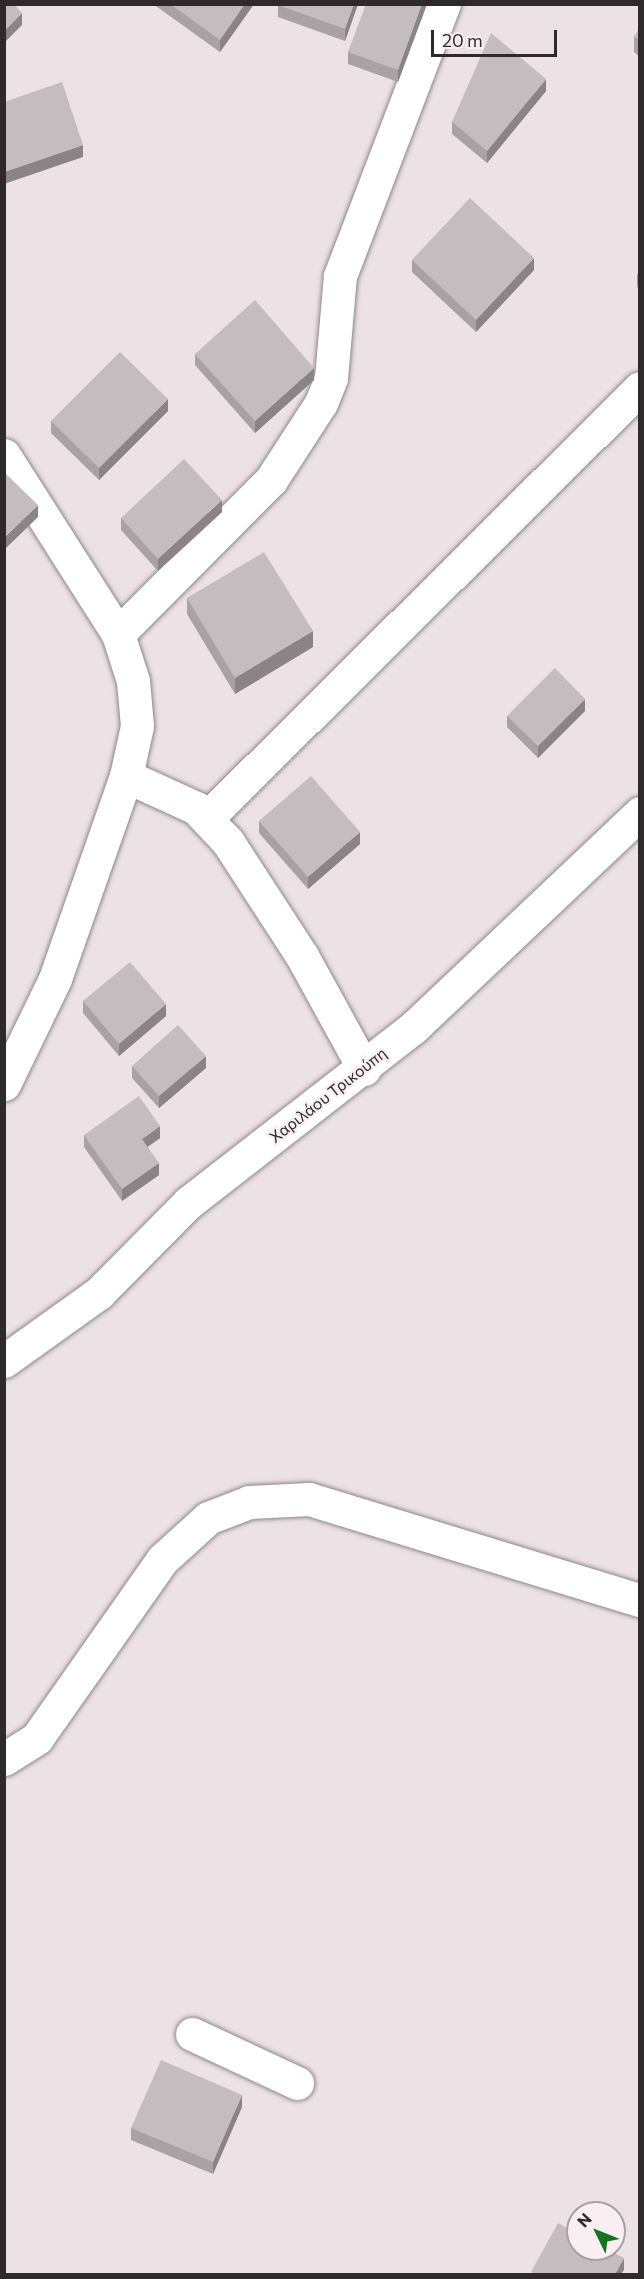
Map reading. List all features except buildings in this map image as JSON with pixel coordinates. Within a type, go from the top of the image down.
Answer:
[{"type":"street","points":[[118,634],[271,480],[321,403],[331,378],[340,276],[444,4]]},
{"type":"street","points":[[207,818],[639,388]]},
{"type":"street","points":[[4,455],[118,634],[136,704],[126,776],[55,979],[4,1084]]},
{"type":"street","points":[[126,776],[182,800],[207,818],[272,907],[364,1069]]},
{"type":"street","name":"Χαριλάου Τρικούπη","points":[[4,1361],[91,1300],[188,1203],[364,1069],[639,813]]},
{"type":"street","points":[[4,1759],[37,1737],[163,1559],[208,1518],[240,1504],[309,1499],[639,1600]]},
{"type":"street","points":[[192,2034],[297,2083]]}]
